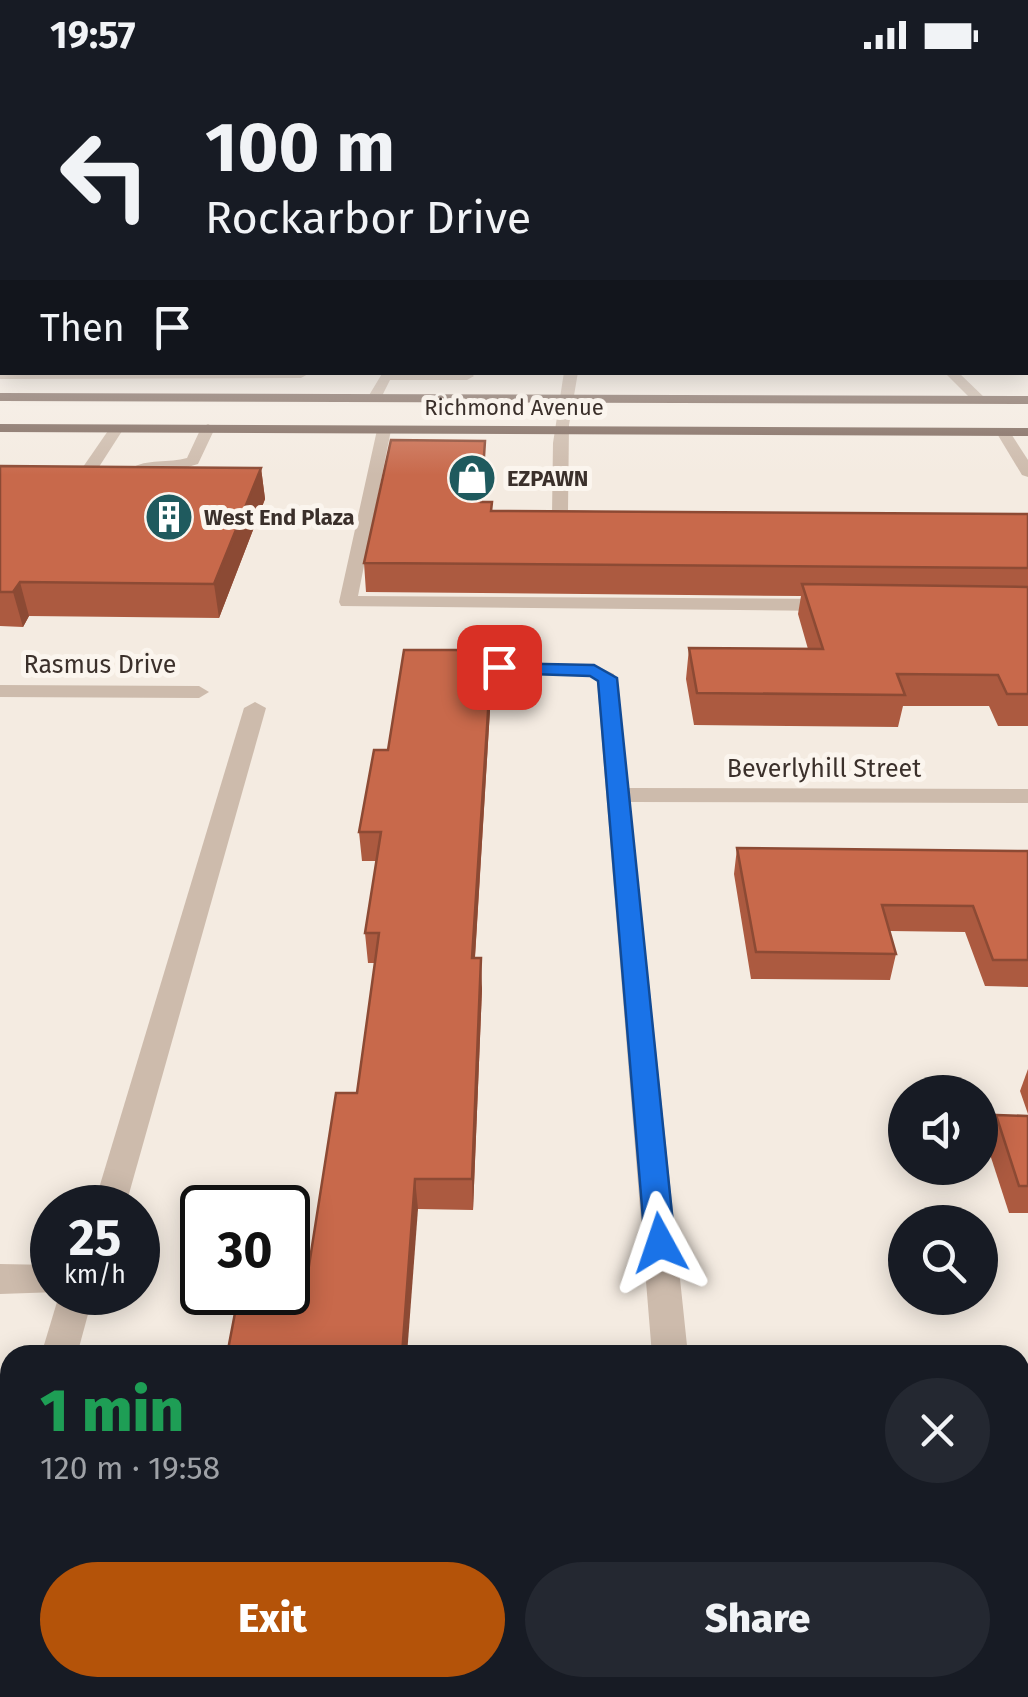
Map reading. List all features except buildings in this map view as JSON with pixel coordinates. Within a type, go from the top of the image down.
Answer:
[{"type":"main road","name":"Richmond Avenue","points":[[0,397],[1028,400]]},
{"type":"main road","name":"Richmond Avenue","points":[[0,428],[1028,432]]},
{"type":"street","points":[[166,397],[182,375]]},
{"type":"street","points":[[286,397],[301,375]]},
{"type":"street","points":[[375,397],[383,375]]},
{"type":"street","points":[[457,398],[469,375]]},
{"type":"street","points":[[571,375],[569,398],[558,430],[560,515],[618,515]]},
{"type":"street","points":[[953,375],[979,399]]},
{"type":"street","points":[[91,467],[117,428]]},
{"type":"street","points":[[130,468],[184,466],[193,460],[208,428]]},
{"type":"street","points":[[384,430],[348,602],[848,606]]},
{"type":"street","points":[[1002,432],[1028,472]]},
{"type":"street","points":[[73,467],[110,468]]},
{"type":"street","points":[[499,667],[594,670],[608,678],[669,1345]]},
{"type":"street","name":"Rasmus Drive","points":[[0,691],[199,692]]},
{"type":"street","points":[[115,1185],[255,708]]},
{"type":"street","name":"Beverlyhill Street","points":[[619,795],[1028,796]]},
{"type":"street","points":[[0,1280],[30,1280]]},
{"type":"street","points":[[63,1345],[71,1315]]},
{"type":"place","name":"EZPAWN","points":[[472,478]]},
{"type":"place","name":"West End Plaza","points":[[169,517]]},
{"type":"route","points":[[499,667],[594,670],[608,678],[660,1243]]}]
